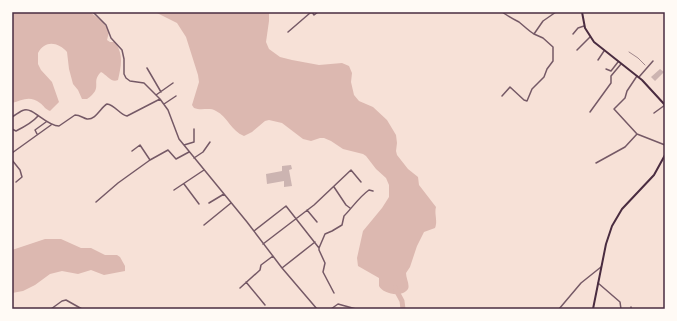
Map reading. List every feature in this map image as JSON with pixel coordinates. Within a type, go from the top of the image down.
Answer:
[{"type":"main road","points":[[582,12],[584,26],[590,37],[604,51],[638,76],[649,86],[665,105]]},
{"type":"main road","points":[[593,309],[608,236],[616,218],[622,209],[654,175],[665,157]]},
{"type":"street","points":[[93,12],[106,24],[111,38],[122,50],[124,59],[124,74],[126,78],[130,81],[139,81],[144,83],[160,99],[170,114],[177,135],[189,152],[231,202],[282,268],[317,309]]},
{"type":"street","points":[[288,32],[310,13],[312,12],[314,15],[318,12]]},
{"type":"street","points":[[502,12],[520,23],[524,28],[543,38],[554,47],[553,61],[547,69],[544,77],[532,89],[526,101],[510,87],[502,96]]},
{"type":"street","points":[[534,34],[543,22],[556,12]]},
{"type":"street","points":[[573,34],[579,28],[584,26]]},
{"type":"street","points":[[577,50],[590,37]]},
{"type":"street","points":[[598,60],[604,51]]},
{"type":"street","points":[[654,61],[638,76],[627,91],[625,98],[614,109],[637,134],[665,145]]},
{"type":"street","points":[[606,69],[611,71],[618,62]]},
{"type":"street","points":[[590,112],[611,83],[611,76],[621,64]]},
{"type":"street","points":[[147,68],[161,92]]},
{"type":"street","points":[[156,95],[173,84]]},
{"type":"street","points":[[602,89],[605,92]]},
{"type":"street","points":[[164,104],[176,96]]},
{"type":"street","points":[[12,116],[23,110],[32,111],[51,125],[59,126],[77,115],[86,119],[92,118],[107,104],[111,104],[122,115],[127,116],[160,99]]},
{"type":"street","points":[[654,113],[665,105]]},
{"type":"street","points":[[12,129],[20,129],[34,121],[38,116]]},
{"type":"street","points":[[38,135],[36,130],[46,122]]},
{"type":"street","points":[[12,153],[51,125]]},
{"type":"street","points":[[184,145],[194,142],[194,129]]},
{"type":"street","points":[[596,163],[625,147],[637,134]]},
{"type":"street","points":[[194,158],[203,152],[210,142]]},
{"type":"street","points":[[132,151],[140,145],[150,160]]},
{"type":"street","points":[[96,202],[118,183],[150,160],[168,150],[176,159],[189,152]]},
{"type":"street","points":[[12,160],[20,170],[22,177],[16,182]]},
{"type":"street","points":[[174,190],[204,170]]},
{"type":"street","points":[[263,244],[307,210],[351,170],[361,182]]},
{"type":"street","points":[[184,184],[199,204]]},
{"type":"street","points":[[334,186],[346,205],[350,208]]},
{"type":"street","points":[[319,248],[325,234],[342,225],[344,216],[348,213],[350,208],[368,190],[373,191]]},
{"type":"street","points":[[209,203],[224,194]]},
{"type":"street","points":[[204,225],[231,202]]},
{"type":"street","points":[[254,231],[286,206],[319,248],[325,263],[323,272],[334,293]]},
{"type":"street","points":[[307,210],[317,222]]},
{"type":"street","points":[[282,268],[315,242]]},
{"type":"street","points":[[240,288],[260,270],[261,265],[273,256]]},
{"type":"street","points":[[559,309],[581,283],[601,268]]},
{"type":"street","points":[[246,282],[265,306]]},
{"type":"street","points":[[598,283],[620,302],[621,309]]},
{"type":"street","points":[[51,309],[62,301],[66,300],[82,309]]},
{"type":"street","points":[[330,309],[338,304],[356,309]]},
{"type":"path","points":[[629,52],[638,58],[647,68]]},
{"type":"shaded area","points":[[12,12],[90,12],[103,22],[109,32],[107,40],[110,42],[115,42],[120,51],[121,61],[118,80],[111,80],[101,72],[97,79],[95,91],[87,99],[82,99],[78,90],[73,84],[67,52],[56,44],[48,44],[38,53],[38,64],[41,70],[52,82],[59,102],[50,111],[33,99],[26,99],[12,103]]},
{"type":"shaded area","points":[[155,12],[269,12],[266,42],[269,49],[280,57],[319,65],[342,63],[349,66],[352,73],[351,82],[354,95],[359,101],[373,107],[387,120],[396,135],[397,155],[408,169],[418,177],[419,185],[436,207],[435,228],[424,232],[417,246],[410,267],[406,273],[408,289],[405,292],[393,294],[384,291],[379,286],[379,278],[358,266],[357,258],[363,231],[389,197],[389,185],[386,178],[363,154],[343,149],[324,138],[311,141],[303,139],[282,123],[269,120],[265,121],[252,132],[244,136],[236,131],[224,117],[216,111],[211,109],[194,108],[192,105],[199,82],[186,37],[177,23]]},
{"type":"shaded area","points":[[45,239],[61,239],[81,248],[91,248],[105,255],[117,255],[120,257],[125,266],[125,271],[104,275],[91,270],[78,274],[62,271],[50,274],[35,285],[23,291],[12,293],[12,250]]},
{"type":"building","points":[[660,69],[664,72],[655,81],[651,77]]},
{"type":"building","points":[[291,165],[292,169],[289,170],[292,186],[284,187],[284,181],[267,184],[266,174],[282,171],[282,166]]},
{"type":"waterway","points":[[395,288],[402,301],[403,309]]}]
